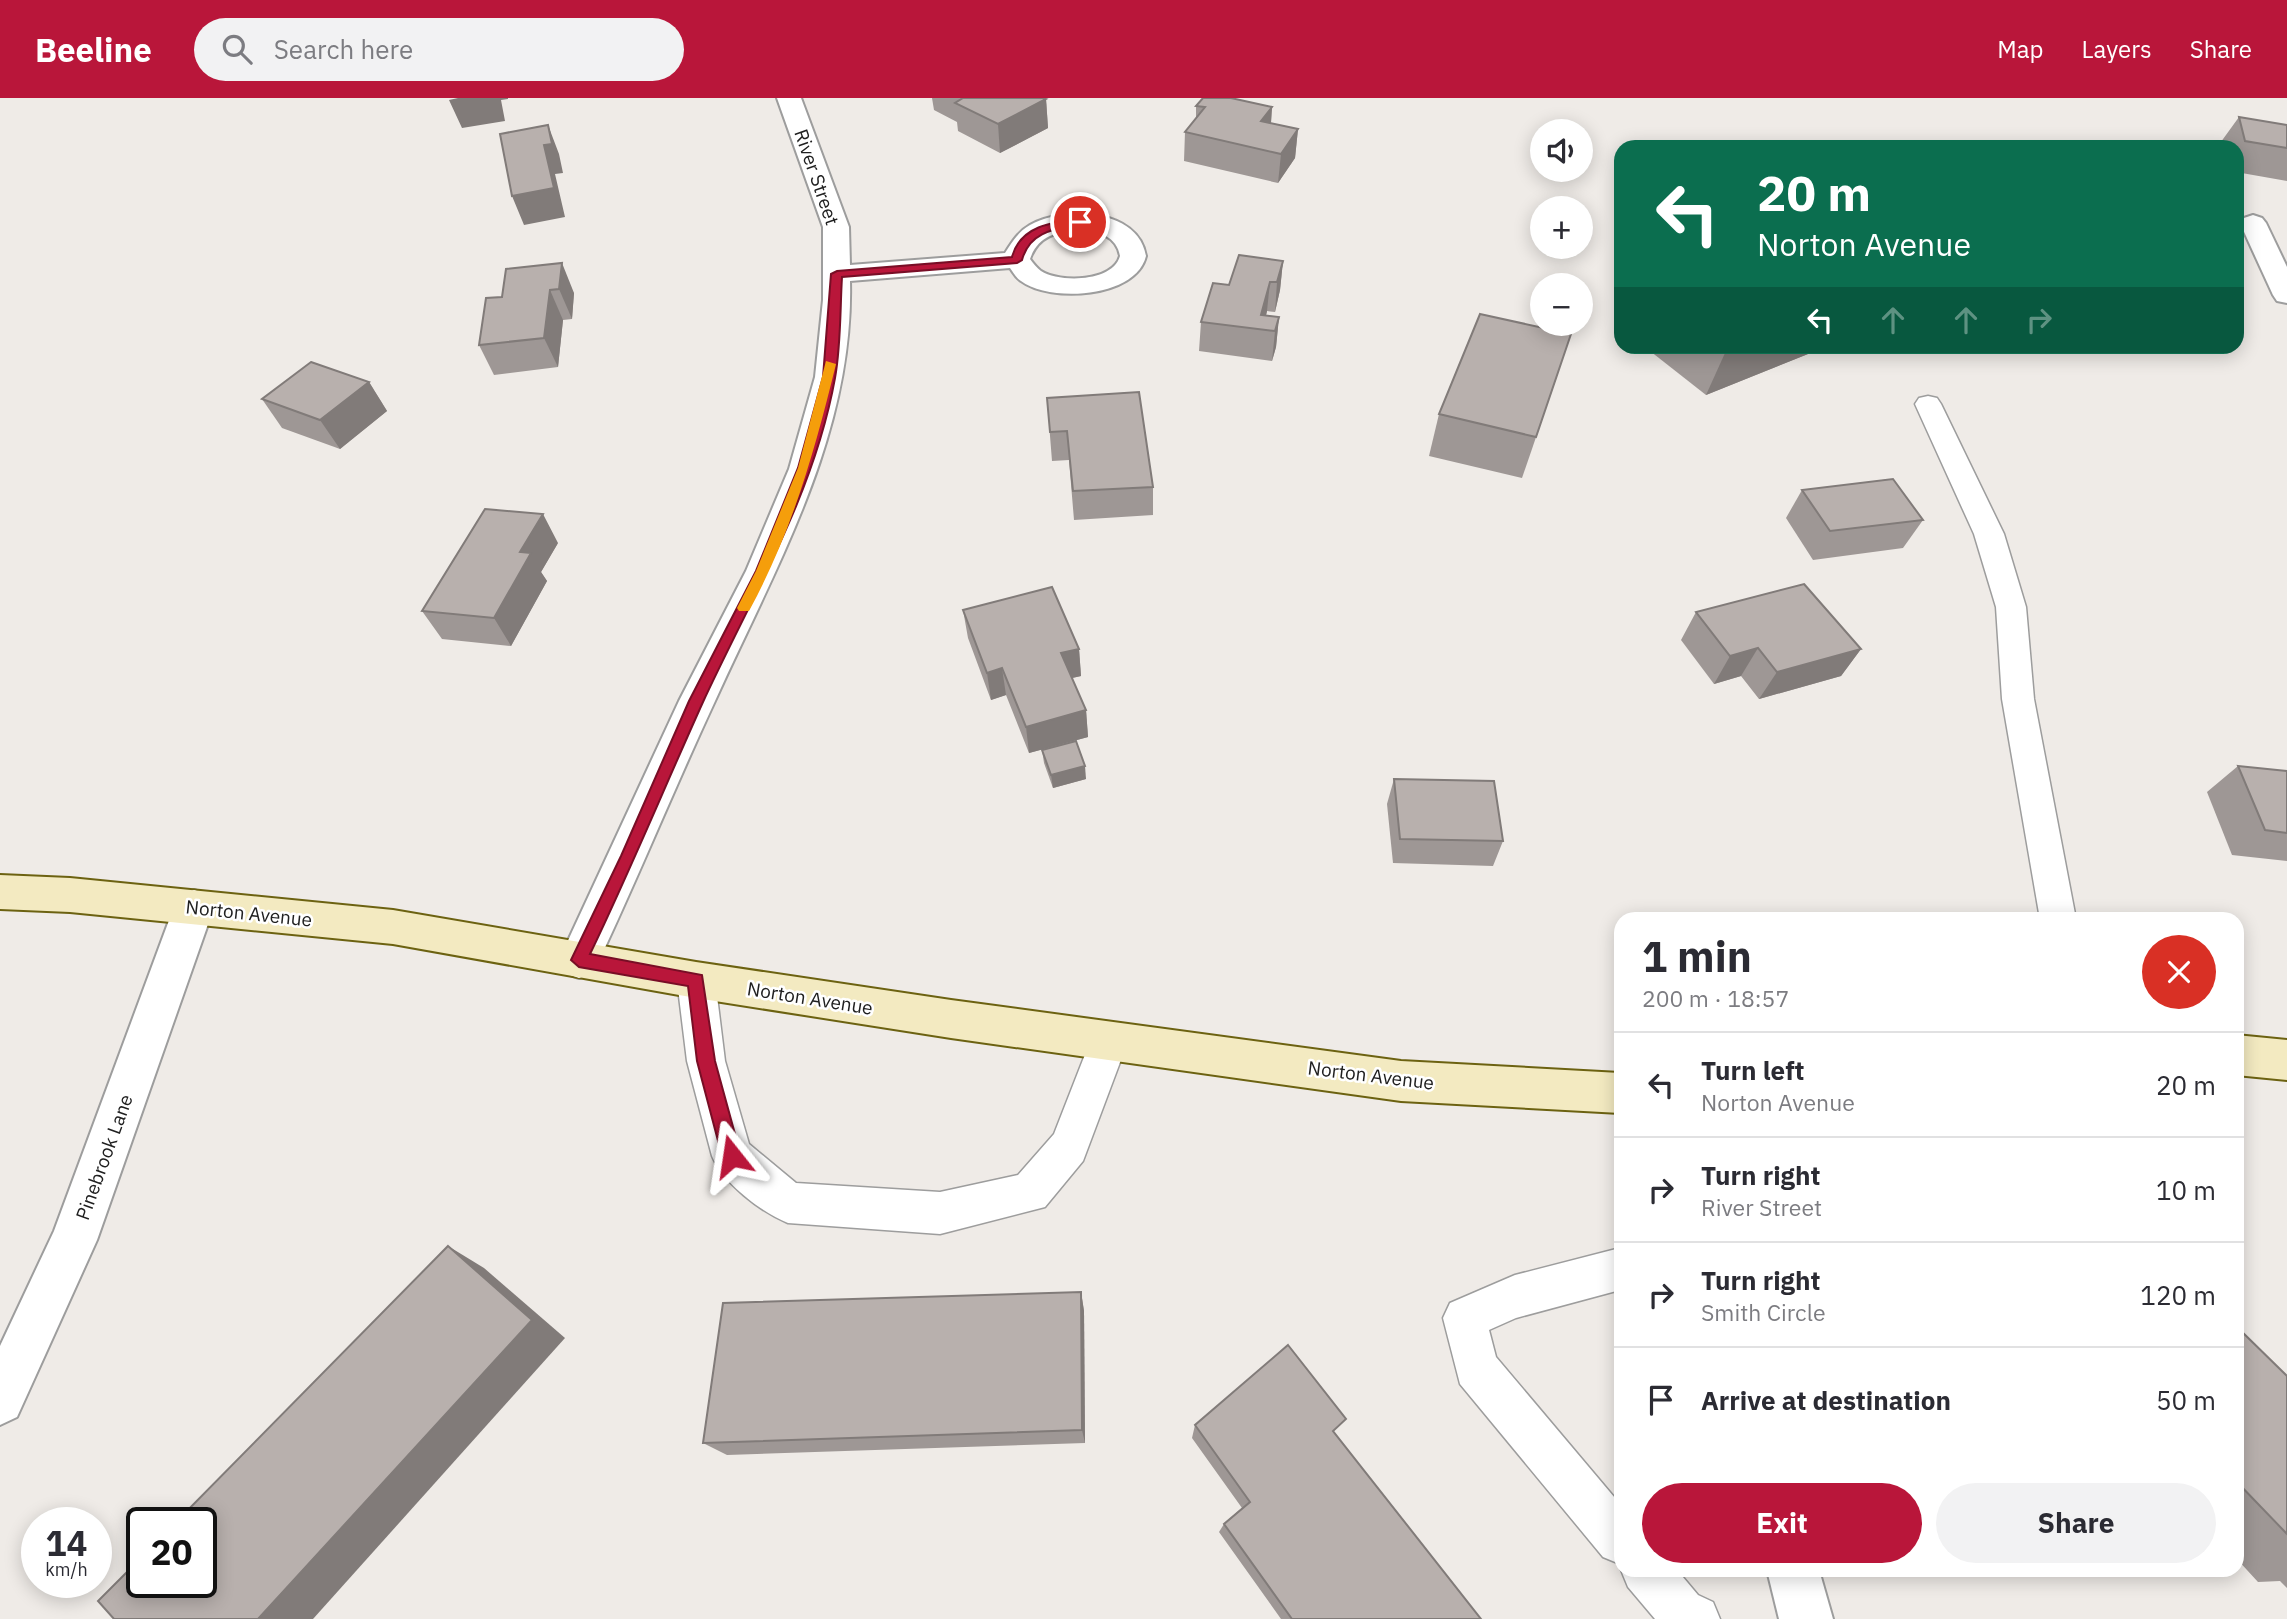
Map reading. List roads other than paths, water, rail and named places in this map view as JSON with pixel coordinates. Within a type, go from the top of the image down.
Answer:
[{"type":"street","name":"River Street","points":[[579,960],[629,856],[696,701],[762,571],[804,468],[829,377],[837,274],[836,227],[813,154],[789,98]]},
{"type":"street","points":[[2253,222],[2287,295]]},
{"type":"street","points":[[837,274],[1017,260]]},
{"type":"street","name":"Norton Avenue","points":[[0,892],[70,895],[393,927],[696,980],[1401,1081],[1614,1093]]},
{"type":"street","name":"Pinebrook Lane","points":[[0,1400],[74,1240],[194,907]]},
{"type":"street","points":[[2244,1056],[2287,1060]]},
{"type":"street","points":[[1795,1577],[1807,1619]]},
{"type":"lane","points":[[1928,404],[1989,534],[2011,607],[2018,699],[2057,912]]},
{"type":"lane","points":[[696,980],[706,1061],[732,1156],[788,1203],[940,1213],[1030,1193],[1069,1147],[1109,1041]]},
{"type":"lane","points":[[1614,1271],[1515,1297],[1465,1318],[1476,1368],[1614,1533]]},
{"type":"lane","points":[[1651,1577],[1681,1612],[1696,1619]]}]
